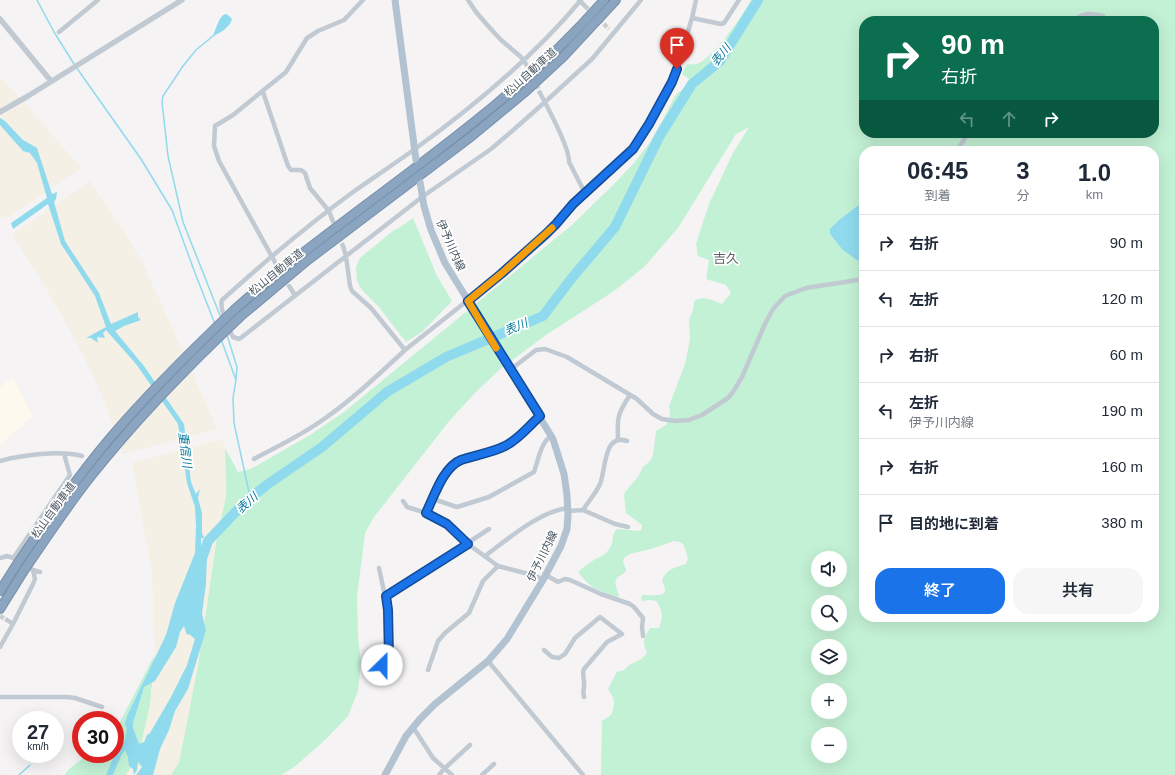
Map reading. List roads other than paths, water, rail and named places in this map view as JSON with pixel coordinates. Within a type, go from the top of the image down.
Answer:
[{"type":"highway","name":"松山自動車道","points":[[0,591],[15,561],[110,438],[179,362],[235,309],[302,253],[466,128],[518,86],[556,50],[604,0]]},
{"type":"highway","name":"松山自動車道","points":[[0,609],[29,570],[66,510],[117,444],[186,369],[241,316],[308,260],[466,141],[524,93],[563,57],[616,0]]},
{"type":"main road","points":[[395,0],[416,160]]},
{"type":"main road","name":"伊予川内線","points":[[385,775],[395,754],[413,727],[435,704],[488,661],[507,639],[545,577],[563,541],[567,529],[568,509],[564,474],[560,457],[540,416],[468,303],[439,252],[422,197],[420,182]]},
{"type":"street","points":[[59,32],[98,0]]},
{"type":"street","points":[[0,112],[182,0]]},
{"type":"street","points":[[276,264],[219,162],[214,146],[216,126],[263,92],[286,72],[308,38],[318,31],[344,20],[363,0]]},
{"type":"street","points":[[468,0],[476,12],[501,40],[517,53],[528,67]]},
{"type":"street","points":[[585,6],[580,1],[524,60],[458,115],[329,211],[222,300],[221,304],[233,337],[239,339],[242,337],[422,197],[491,149],[592,59],[641,0]]},
{"type":"street","points":[[254,459],[292,439],[323,420],[406,350],[468,303],[546,234],[573,204],[633,149],[642,136],[672,82],[692,18],[696,0]]},
{"type":"street","points":[[692,18],[721,24],[724,23],[739,0]]},
{"type":"street","points":[[1079,16],[1093,13],[1103,16]]},
{"type":"street","points":[[0,19],[51,81]]},
{"type":"street","points":[[609,28],[614,32]]},
{"type":"street","points":[[263,92],[288,166],[291,170],[301,170],[304,172],[313,192],[329,211],[332,219]]},
{"type":"street","points":[[540,93],[566,148],[569,162],[585,193]]},
{"type":"street","points":[[343,246],[352,291],[371,308],[406,350]]},
{"type":"street","points":[[510,369],[533,352],[545,349],[567,357],[637,399],[653,414],[662,419],[675,421],[688,420],[702,415],[728,398],[733,392],[742,377],[773,308],[785,296],[806,288],[859,280]]},
{"type":"street","points":[[289,286],[295,295]]},
{"type":"street","points":[[618,439],[619,415],[630,395]]},
{"type":"street","points":[[426,513],[444,476],[456,463],[505,446],[540,416]]},
{"type":"street","points":[[433,499],[457,507],[488,497],[508,487],[534,472],[543,447],[548,438],[551,436]]},
{"type":"street","points":[[583,510],[600,483],[605,457],[611,445],[618,439],[627,441]]},
{"type":"street","points":[[0,461],[30,454],[64,454],[82,456]]},
{"type":"street","points":[[15,561],[70,475],[64,454]]},
{"type":"street","points":[[403,501],[407,507],[426,513],[447,524],[468,544],[498,566],[545,577],[558,582],[565,579],[570,580],[601,594],[630,604],[643,618],[643,636]]},
{"type":"street","points":[[485,556],[536,520],[558,509],[583,510],[615,524],[628,527]]},
{"type":"street","points":[[386,596],[489,529]]},
{"type":"street","points":[[0,558],[7,556],[29,570],[40,572]]},
{"type":"street","points":[[428,670],[438,641],[445,633],[469,614],[482,581],[498,566]]},
{"type":"street","points":[[379,568],[388,610],[389,658],[388,663],[382,665]]},
{"type":"street","points":[[0,647],[14,624],[35,579],[29,570]]},
{"type":"street","points":[[544,650],[552,657],[559,658],[565,654],[575,638],[600,617],[622,634],[607,642],[584,669],[584,685],[582,691],[584,697]]},
{"type":"street","points":[[7,620],[14,624]]},
{"type":"street","points":[[488,661],[583,775]]},
{"type":"street","points":[[0,697],[67,697],[75,698],[102,707]]},
{"type":"street","points":[[413,727],[428,751],[444,769],[452,775]]},
{"type":"street","points":[[439,775],[470,745]]},
{"type":"street","points":[[482,775],[494,764]]},
{"type":"water","points":[[225,14],[232,19],[231,22],[224,30],[212,37],[219,21]]},
{"type":"water","name":"重信川","points":[[0,118],[5,121],[23,140],[37,148],[52,194],[57,192],[54,202],[65,241],[99,293],[111,324],[138,312],[138,317],[141,320],[115,331],[144,366],[184,424],[191,482],[196,494],[200,489],[198,498],[202,513],[202,533],[204,538],[201,538],[201,546],[207,557],[206,584],[202,614],[206,630],[188,689],[175,711],[169,730],[160,749],[153,775],[136,775],[142,767],[138,762],[137,770],[134,775],[133,769],[129,766],[128,757],[125,750],[124,752],[124,742],[127,729],[125,724],[127,716],[166,635],[175,603],[195,553],[195,507],[187,483],[178,424],[136,364],[106,330],[103,333],[105,338],[97,337],[98,343],[91,338],[86,338],[106,327],[95,296],[61,244],[48,204],[13,229],[11,223],[47,198],[37,163],[30,153],[23,151],[0,125]],"holes":[[[184,626],[187,635],[189,634],[195,639],[187,665],[171,697],[150,733],[147,735],[144,742],[139,744],[133,728],[133,723],[144,687],[155,681],[176,647],[180,632]]]},
{"type":"water","points":[[859,205],[859,262],[843,250],[830,234],[830,229]]},
{"type":"water","points":[[111,763],[118,763],[113,775],[106,775]]},
{"type":"waterway","points":[[37,0],[54,32],[74,64]]},
{"type":"waterway","name":"表川","points":[[200,565],[208,541],[245,502],[268,484],[322,447],[387,392],[446,357],[543,316],[571,279],[615,227],[659,137],[692,84],[720,61],[758,0]]},
{"type":"waterway","points":[[213,36],[196,50],[183,66],[163,96],[162,102],[168,156],[183,222],[221,318]]},
{"type":"waterway","points":[[76,67],[141,159],[172,210],[215,324]]},
{"type":"waterway","points":[[227,335],[237,367],[236,379]]},
{"type":"waterway","points":[[221,339],[236,380],[233,398],[234,423],[249,492],[245,502]]},
{"type":"waterway","points":[[19,775],[30,765]]},
{"type":"tunnel","points":[[585,6],[609,29]]},
{"type":"tunnel","points":[[528,67],[540,93]]},
{"type":"tunnel","points":[[332,219],[343,246]]},
{"type":"tunnel","points":[[0,616],[7,620]]},
{"type":"district","name":"吉久","points":[[726,258]]}]
